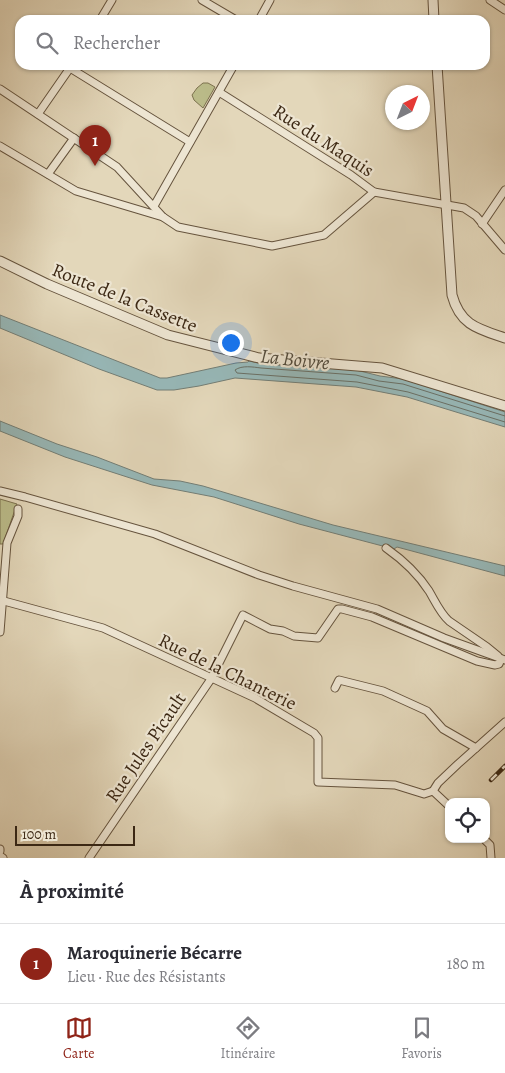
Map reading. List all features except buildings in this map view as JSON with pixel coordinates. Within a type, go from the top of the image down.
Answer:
[{"type":"street","points":[[103,15],[112,0]]},
{"type":"street","points":[[202,0],[228,15]]},
{"type":"street","points":[[262,15],[270,0]]},
{"type":"street","points":[[433,0],[434,15]]},
{"type":"street","points":[[490,0],[505,10]]},
{"type":"street","points":[[38,114],[68,70]]},
{"type":"street","points":[[77,70],[190,142]]},
{"type":"street","points":[[154,206],[231,70]]},
{"type":"street","points":[[437,70],[452,289],[457,310],[467,322],[505,338]]},
{"type":"street","points":[[0,89],[117,167],[163,217],[178,227],[272,246],[324,235],[374,192]]},
{"type":"street","name":"Rue du Maquis","points":[[219,92],[351,175],[374,192],[464,208],[476,216],[505,250]]},
{"type":"street","points":[[48,174],[74,138]]},
{"type":"street","points":[[0,146],[76,191],[163,217]]},
{"type":"street","points":[[482,224],[505,190]]},
{"type":"street","name":"Route de la Cassette","points":[[0,261],[48,284],[168,335],[259,358],[382,368],[505,406]]},
{"type":"street","points":[[0,491],[25,496],[155,534],[259,575],[377,609],[504,661]]},
{"type":"street","points":[[0,632],[4,602],[7,543],[18,516],[18,509]]},
{"type":"street","points":[[386,548],[410,568],[428,589],[449,621],[504,661]]},
{"type":"street","name":"Rue de la Chanterie","points":[[4,602],[103,628],[255,698],[314,733],[318,738],[318,782],[395,786],[424,794],[433,791]]},
{"type":"street","name":"Rue Jules Picault","points":[[89,858],[211,679],[243,614],[270,628],[294,636],[318,638],[332,616],[338,609],[342,609],[372,617],[477,661],[496,665],[504,661]]},
{"type":"street","points":[[335,688],[339,680],[383,691],[427,711],[443,728],[476,748]]},
{"type":"street","points":[[445,802],[433,791],[438,783],[505,722]]},
{"type":"street","points":[[488,843],[490,845],[491,858]]},
{"type":"green space","points":[[203,83],[208,83],[215,87],[203,108],[194,100],[192,95]]},
{"type":"green space","points":[[0,499],[17,504],[3,544],[0,544]]},
{"type":"water","name":"La Boivre","points":[[0,315],[160,378],[249,361],[262,364],[356,370],[403,379],[505,412],[505,427],[407,397],[356,387],[235,378],[174,390],[157,390],[99,369],[0,328]]},
{"type":"water","points":[[0,421],[154,479],[180,481],[203,486],[333,525],[505,566],[505,576],[397,547],[394,549],[299,524],[214,497],[152,485],[65,457],[0,431]]},
{"type":"railway","points":[[491,780],[505,766]]},
{"type":"place","name":"Maroquinerie Bécarre","points":[[95,166]]}]
